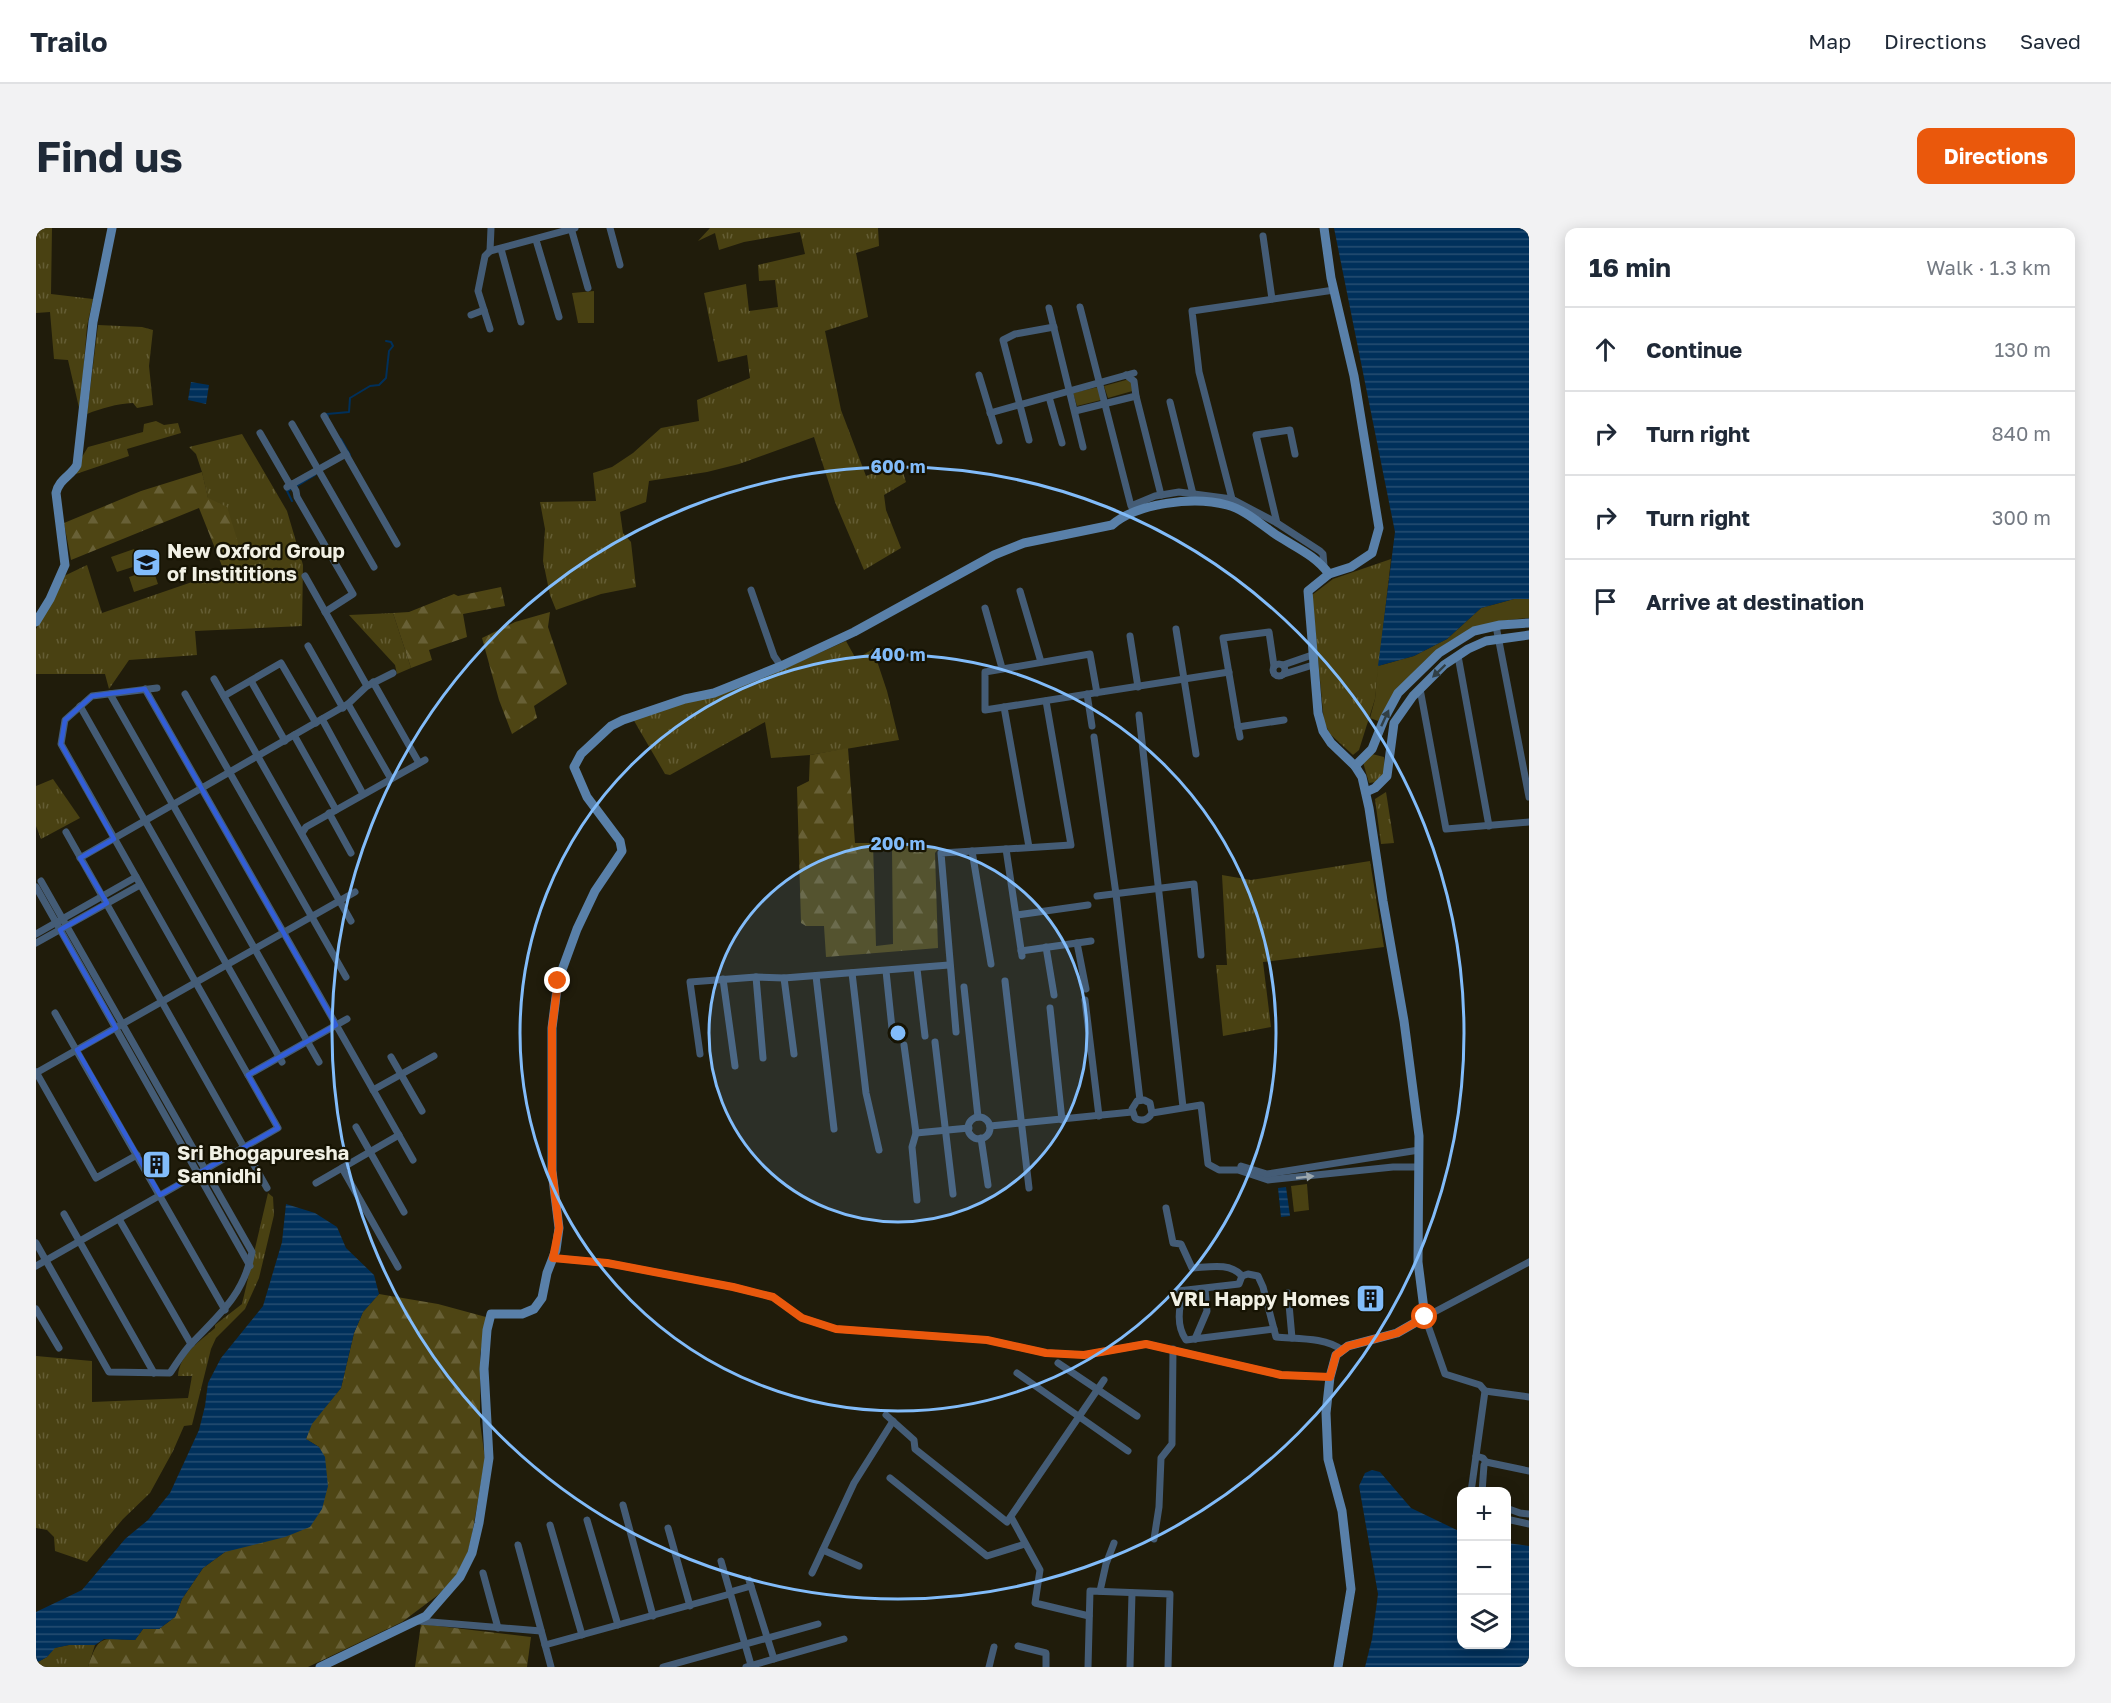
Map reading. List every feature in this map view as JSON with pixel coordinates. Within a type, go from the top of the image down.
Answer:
[{"type":"street","points":[[36,622],[50,599],[65,565],[57,485],[74,471],[77,465],[93,322],[112,228]]},
{"type":"street","points":[[490,251],[491,228]]},
{"type":"street","points":[[490,328],[478,291],[485,256],[490,251],[573,228],[588,288]]},
{"type":"street","points":[[610,228],[620,266]]},
{"type":"street","points":[[1324,228],[1334,290],[1354,376],[1379,528],[1372,553],[1351,567],[1326,570],[1308,591],[1318,713],[1323,731],[1331,743],[1355,766],[1362,777],[1366,792],[1404,1021],[1419,1136],[1418,1262],[1425,1317],[1445,1374],[1480,1385],[1485,1391],[1529,1397]]},
{"type":"street","points":[[1263,236],[1272,299]]},
{"type":"street","points":[[536,240],[559,317]]},
{"type":"street","points":[[501,249],[521,322]]},
{"type":"street","points":[[1232,499],[1199,372],[1192,311],[1334,290]]},
{"type":"street","points":[[1080,307],[1131,506],[1161,495],[1179,492],[1232,499],[1277,523],[1323,554],[1326,570]]},
{"type":"street","points":[[1049,308],[1083,447]]},
{"type":"street","points":[[471,315],[484,310]]},
{"type":"street","points":[[1029,440],[1003,340],[1015,334],[1054,327]]},
{"type":"street","points":[[990,413],[1130,374],[1134,381],[1161,495]]},
{"type":"street","points":[[979,375],[999,441]]},
{"type":"street","points":[[1075,411],[1136,396]]},
{"type":"street","points":[[1049,397],[1062,443]]},
{"type":"street","points":[[1170,402],[1193,494]]},
{"type":"street","points":[[324,416],[397,544]]},
{"type":"street","points":[[292,424],[374,567]]},
{"type":"street","points":[[1277,523],[1256,435],[1290,430],[1295,454]]},
{"type":"street","points":[[260,433],[290,486],[296,491],[297,497],[353,594],[325,612]]},
{"type":"street","points":[[290,486],[346,454]]},
{"type":"street","points":[[321,1667],[426,1617],[460,1577],[472,1552],[489,1458],[484,1368],[487,1330],[491,1314],[522,1314],[534,1309],[542,1298],[559,1228],[552,1161],[552,1028],[558,981],[577,929],[595,891],[622,851],[620,841],[582,788],[574,767],[577,760],[611,726],[623,720],[684,699],[714,693],[781,666],[895,611],[994,555],[1024,543],[1112,525],[1122,517],[1152,506],[1200,501],[1227,505],[1244,513],[1320,561],[1326,570]]},
{"type":"street","points":[[302,833],[306,826],[422,761],[370,684],[305,576]]},
{"type":"street","points":[[751,590],[774,656],[781,666]]},
{"type":"street","points":[[1020,591],[1041,662]]},
{"type":"street","points":[[985,608],[1002,668]]},
{"type":"street","points":[[1355,766],[1372,749],[1384,718],[1398,693],[1439,653],[1474,631],[1529,623]]},
{"type":"street","points":[[1496,626],[1529,797]]},
{"type":"street","points":[[1176,629],[1196,754]]},
{"type":"street","points":[[1240,737],[1224,638],[1269,632],[1274,666],[1272,670],[1276,676],[1313,665]]},
{"type":"street","points":[[1366,792],[1375,788],[1387,776],[1394,723],[1420,690],[1444,665],[1486,641],[1529,635]]},
{"type":"street","points":[[1130,636],[1138,687]]},
{"type":"street","points":[[308,646],[391,779]]},
{"type":"street","points":[[1096,693],[1090,654],[985,672],[986,710],[1185,680],[1228,672]]},
{"type":"street","points":[[1274,666],[1312,655]]},
{"type":"street","points":[[1458,656],[1489,826]]},
{"type":"street","points":[[224,696],[281,663],[363,794]]},
{"type":"street","points":[[1283,665],[1284,675]]},
{"type":"street","points":[[80,858],[345,706],[370,684],[393,673]]},
{"type":"street","points":[[214,679],[351,921]]},
{"type":"street","points":[[251,681],[285,741]]},
{"type":"street","points":[[36,1266],[278,1128],[61,744],[65,720],[92,696],[157,688]]},
{"type":"street","points":[[145,689],[413,1160]]},
{"type":"street","points":[[1420,690],[1446,829],[1529,822]]},
{"type":"street","points":[[110,694],[319,1062]]},
{"type":"street","points":[[185,694],[346,977]]},
{"type":"street","points":[[1087,694],[1092,726]]},
{"type":"street","points":[[956,1032],[941,853],[1071,844],[1046,701]]},
{"type":"street","points":[[80,706],[281,1060]]},
{"type":"street","points":[[1004,707],[1029,847]]},
{"type":"street","points":[[1139,715],[1183,1107]]},
{"type":"street","points":[[1238,727],[1284,720]]},
{"type":"street","points":[[294,735],[351,853]]},
{"type":"street","points":[[1094,737],[1116,894],[1140,1100]]},
{"type":"street","points":[[66,832],[267,1188]]},
{"type":"street","points":[[1006,849],[1021,953],[1091,941]]},
{"type":"street","points":[[972,851],[991,964]]},
{"type":"street","points":[[36,933],[136,877]]},
{"type":"street","points":[[36,1243],[109,1372],[170,1373],[191,1344],[233,1300],[250,1266],[252,1252],[38,884]]},
{"type":"street","points":[[36,943],[140,885]]},
{"type":"street","points":[[1097,896],[1194,885],[1201,955]]},
{"type":"street","points":[[137,1155],[96,1178],[36,1073],[355,892]]},
{"type":"street","points":[[1017,915],[1088,905]]},
{"type":"street","points":[[1077,943],[1086,989]]},
{"type":"street","points":[[1046,947],[1054,995]]},
{"type":"street","points":[[700,1054],[690,982],[756,977],[816,976],[949,965]]},
{"type":"street","points":[[917,969],[925,1036]]},
{"type":"street","points":[[886,971],[893,1038]]},
{"type":"street","points":[[852,973],[866,1093],[879,1150]]},
{"type":"street","points":[[816,976],[834,1129]]},
{"type":"street","points":[[756,977],[763,1058]]},
{"type":"street","points":[[784,978],[794,1054]]},
{"type":"street","points":[[723,979],[735,1066]]},
{"type":"street","points":[[1005,981],[1029,1188]]},
{"type":"street","points":[[964,987],[978,1117]]},
{"type":"street","points":[[1085,1000],[1099,1116]]},
{"type":"street","points":[[1050,1008],[1062,1120]]},
{"type":"street","points":[[55,1013],[225,1310]]},
{"type":"street","points":[[248,1075],[281,1060],[307,1041],[347,1019]]},
{"type":"street","points":[[119,1026],[250,1266]]},
{"type":"street","points":[[935,1042],[953,1194]]},
{"type":"street","points":[[904,1045],[916,1133],[912,1147],[917,1200]]},
{"type":"street","points":[[373,1090],[434,1056]]},
{"type":"street","points":[[391,1057],[422,1111]]},
{"type":"street","points":[[1152,1113],[1150,1103],[1140,1100],[1132,1105],[1135,1118],[1141,1120],[1148,1118],[1152,1113],[1201,1105],[1208,1164]]},
{"type":"street","points":[[990,1126],[1132,1112]]},
{"type":"street","points":[[978,1117],[984,1118],[990,1126],[987,1135],[981,1138],[971,1134],[969,1128],[971,1121],[978,1117]]},
{"type":"street","points":[[356,1127],[404,1212]]},
{"type":"street","points":[[916,1133],[969,1128]]},
{"type":"street","points":[[316,1183],[399,1135]]},
{"type":"street","points":[[981,1138],[988,1185]]},
{"type":"street","points":[[1208,1164],[1221,1167],[1241,1166],[1267,1174],[1419,1150]]},
{"type":"street","points":[[1208,1164],[1220,1170],[1238,1170],[1268,1180],[1393,1167],[1419,1167]]},
{"type":"street","points":[[342,1168],[398,1267]]},
{"type":"street","points":[[1166,1208],[1173,1243],[1181,1244],[1192,1268],[1228,1267],[1236,1269],[1242,1276]]},
{"type":"street","points":[[64,1214],[154,1373]]},
{"type":"street","points":[[119,1219],[191,1344]]},
{"type":"street","points":[[553,1258],[607,1263],[763,1294],[773,1297],[802,1318],[836,1329],[987,1340],[1046,1353],[1084,1355],[1146,1344],[1281,1375],[1330,1377]]},
{"type":"street","points":[[1338,1667],[1351,1589],[1342,1511],[1328,1459],[1326,1413],[1330,1377],[1336,1355],[1348,1346],[1397,1333],[1529,1262]]},
{"type":"street","points":[[1242,1276],[1248,1274],[1258,1276],[1276,1337],[1335,1345],[1342,1350]]},
{"type":"street","points":[[1242,1276],[1239,1284],[1181,1291],[1179,1314],[1183,1336],[1186,1340],[1274,1329]]},
{"type":"street","points":[[1196,1339],[1207,1311],[1205,1288]]},
{"type":"street","points":[[1288,1293],[1293,1338]]},
{"type":"street","points":[[36,1309],[59,1348]]},
{"type":"street","points":[[1154,1539],[1159,1507],[1161,1458],[1172,1444],[1173,1349]]},
{"type":"street","points":[[1058,1363],[1137,1416]]},
{"type":"street","points":[[1017,1373],[1128,1451]]},
{"type":"street","points":[[886,1415],[914,1440],[915,1449],[1007,1522],[1104,1380]]},
{"type":"street","points":[[1472,1487],[1485,1391]]},
{"type":"street","points":[[812,1573],[854,1483],[893,1421]]},
{"type":"street","points":[[1476,1456],[1483,1458],[1486,1462],[1529,1471]]},
{"type":"street","points":[[1482,1487],[1486,1462]]},
{"type":"street","points":[[890,1478],[987,1556],[1025,1544]]},
{"type":"street","points":[[623,1505],[653,1616]]},
{"type":"street","points":[[1511,1509],[1529,1514]]},
{"type":"street","points":[[1011,1517],[1040,1570],[1035,1603],[1089,1616]]},
{"type":"street","points":[[587,1520],[618,1625]]},
{"type":"street","points":[[1511,1520],[1529,1524]]},
{"type":"street","points":[[550,1525],[582,1635]]},
{"type":"street","points":[[668,1528],[690,1606]]},
{"type":"street","points":[[1101,1591],[1104,1570],[1114,1543]]},
{"type":"street","points":[[518,1545],[551,1667]]},
{"type":"street","points":[[823,1550],[859,1566]]},
{"type":"street","points":[[721,1561],[745,1644],[748,1666],[843,1639]]},
{"type":"street","points":[[483,1573],[498,1628]]},
{"type":"street","points":[[545,1645],[690,1606],[730,1593],[750,1583],[774,1659]]},
{"type":"street","points":[[1088,1667],[1090,1591],[1170,1594],[1168,1667]]},
{"type":"street","points":[[1130,1667],[1132,1593]]},
{"type":"street","points":[[419,1621],[541,1631]]},
{"type":"street","points":[[663,1667],[818,1624]]},
{"type":"street","points":[[1018,1646],[1046,1653],[1046,1667]]},
{"type":"street","points":[[989,1667],[994,1647]]},
{"type":"highlighted area","points":[[145,689],[336,1025],[248,1075],[278,1128],[160,1195],[77,1050],[116,1028],[60,930],[107,903],[80,858],[114,839],[61,744],[65,720],[92,696]]},
{"type":"green space","points":[[36,228],[52,228],[51,294],[93,299],[87,326],[80,412],[68,360],[54,359],[50,312],[36,313]]},
{"type":"green space","points":[[710,228],[878,228],[879,246],[856,253],[868,317],[825,331],[841,410],[866,476],[900,463],[906,482],[884,495],[886,510],[901,548],[864,570],[835,502],[814,437],[739,464],[707,472],[649,481],[646,502],[620,512],[623,533],[631,542],[636,587],[601,594],[556,610],[550,595],[543,561],[545,529],[540,502],[596,501],[593,473],[612,467],[633,453],[661,428],[699,421],[697,400],[750,378],[747,355],[718,362],[704,293],[746,284],[749,311],[778,307],[775,280],[759,281],[758,265],[805,254],[800,232],[744,242],[719,250],[715,233],[698,241]]},
{"type":"green space","points":[[594,291],[594,323],[578,323],[572,293]]},
{"type":"green space","points":[[98,325],[142,327],[153,330],[149,366],[153,405],[137,408],[133,403],[121,404],[87,414]]},
{"type":"green space","points":[[1133,378],[1136,390],[1108,398],[1104,386]]},
{"type":"green space","points":[[1098,387],[1101,400],[1077,406],[1073,393]]},
{"type":"green space","points":[[156,421],[164,425],[178,423],[181,433],[127,449],[129,456],[76,474],[88,447],[143,432],[144,424]]},
{"type":"green space","points":[[242,434],[287,511],[303,565],[302,626],[195,631],[197,655],[129,660],[109,689],[105,674],[36,674],[36,629],[64,576],[87,565],[102,613],[224,571],[202,472],[196,454],[189,447]]},
{"type":"green space","points":[[202,472],[208,498],[227,507],[240,549],[224,571],[199,508],[71,560],[64,523],[141,491]]},
{"type":"green space","points":[[134,549],[139,565],[117,572],[111,557]]},
{"type":"green space","points":[[1391,559],[1375,699],[1359,750],[1353,755],[1330,734],[1324,722],[1312,595],[1333,579]]},
{"type":"green space","points":[[153,569],[158,584],[134,592],[129,577]]},
{"type":"green space","points":[[501,587],[505,606],[463,614],[467,637],[429,650],[432,660],[411,668],[393,613],[409,612],[454,594],[458,596]]},
{"type":"green space","points":[[1514,599],[1529,599],[1529,618],[1479,627],[1458,636],[1440,648],[1407,680],[1378,721],[1370,718],[1375,699],[1378,666],[1414,656],[1447,639],[1481,608]]},
{"type":"green space","points":[[550,612],[548,627],[567,684],[534,706],[537,718],[512,734],[499,700],[482,638],[515,622]]},
{"type":"green space","points":[[393,613],[411,668],[397,674],[395,665],[349,615]]},
{"type":"green space","points":[[846,641],[856,659],[873,649],[887,691],[899,740],[810,755],[771,758],[765,722],[670,775],[665,774],[633,719],[788,667]]},
{"type":"green space","points":[[848,748],[855,843],[873,843],[876,946],[893,944],[892,845],[939,848],[935,853],[938,948],[826,957],[824,926],[806,926],[801,923],[797,787],[809,781],[810,755]]},
{"type":"green space","points":[[1372,754],[1384,757],[1385,773],[1376,782],[1369,783],[1363,762]]},
{"type":"green space","points":[[53,779],[80,818],[41,839],[36,826],[36,786]]},
{"type":"green space","points":[[1386,792],[1394,843],[1381,844],[1375,799]]},
{"type":"green space","points":[[1370,861],[1384,947],[1263,962],[1271,1027],[1223,1036],[1216,965],[1227,965],[1222,875],[1251,880]]},
{"type":"green space","points":[[1307,1184],[1309,1210],[1294,1212],[1291,1186]]},
{"type":"green space","points":[[268,1193],[273,1197],[274,1215],[259,1278],[245,1309],[216,1338],[211,1349],[192,1425],[184,1426],[150,1493],[123,1519],[87,1562],[55,1551],[54,1537],[47,1530],[36,1528],[36,1356],[92,1361],[92,1402],[188,1398],[192,1376],[178,1376],[179,1368],[191,1349],[215,1328],[215,1325],[242,1304]]},
{"type":"green space","points":[[379,1294],[438,1304],[486,1317],[480,1354],[480,1422],[485,1459],[472,1535],[467,1555],[457,1576],[438,1595],[402,1622],[308,1667],[88,1667],[95,1648],[103,1640],[135,1640],[143,1629],[159,1629],[175,1617],[182,1599],[203,1568],[225,1552],[319,1447],[306,1439],[311,1424],[341,1388],[354,1333],[363,1312]]},
{"type":"green space","points":[[421,1624],[531,1637],[527,1667],[415,1667]]},
{"type":"green space","points":[[69,1645],[95,1645],[88,1667],[36,1667],[36,1663],[47,1657],[54,1648]]},
{"type":"water","points":[[1334,228],[1529,228],[1529,599],[1514,599],[1481,608],[1447,639],[1414,656],[1378,666],[1395,532]]},
{"type":"water","points":[[191,382],[209,385],[206,404],[188,400]]},
{"type":"water","points":[[1286,1187],[1290,1216],[1281,1217],[1278,1188]]},
{"type":"water","points":[[286,1204],[315,1213],[337,1227],[346,1248],[374,1275],[379,1294],[363,1312],[354,1333],[341,1388],[312,1424],[306,1439],[319,1447],[325,1457],[328,1486],[322,1509],[310,1527],[285,1537],[225,1552],[203,1568],[182,1599],[175,1617],[159,1629],[143,1629],[135,1640],[104,1639],[95,1645],[69,1645],[55,1648],[47,1657],[36,1663],[36,1612],[82,1590],[125,1539],[148,1520],[170,1493],[199,1430],[208,1383],[221,1358],[263,1306],[282,1242]]},
{"type":"water","points":[[1372,1470],[1380,1472],[1411,1508],[1457,1530],[1457,1649],[1511,1649],[1511,1544],[1529,1546],[1529,1667],[1365,1667],[1372,1639],[1378,1594],[1359,1486],[1365,1473]]},
{"type":"waterway","points":[[328,416],[327,414],[349,412],[350,398],[370,386],[379,385],[386,378],[389,351],[393,346],[391,342],[386,341]]},
{"type":"waterway","points":[[341,439],[350,455]]},
{"type":"waterway","points":[[297,486],[315,475]]},
{"type":"waterway","points":[[292,501],[287,491],[293,488]]},
{"type":"place","name":"New Oxford Group of Instititions","points":[[146,562]]},
{"type":"place","name":"Sri Bhogapuresha Sannidhi","points":[[156,1164]]},
{"type":"place","name":"VRL Happy Homes","points":[[1371,1298]]},
{"type":"route","points":[[558,981],[552,1028],[552,1170],[559,1228],[553,1258],[607,1263],[773,1297],[802,1318],[836,1329],[987,1340],[1046,1353],[1084,1355],[1146,1344],[1281,1375],[1330,1377],[1336,1355],[1348,1346],[1397,1333],[1425,1317]]}]
